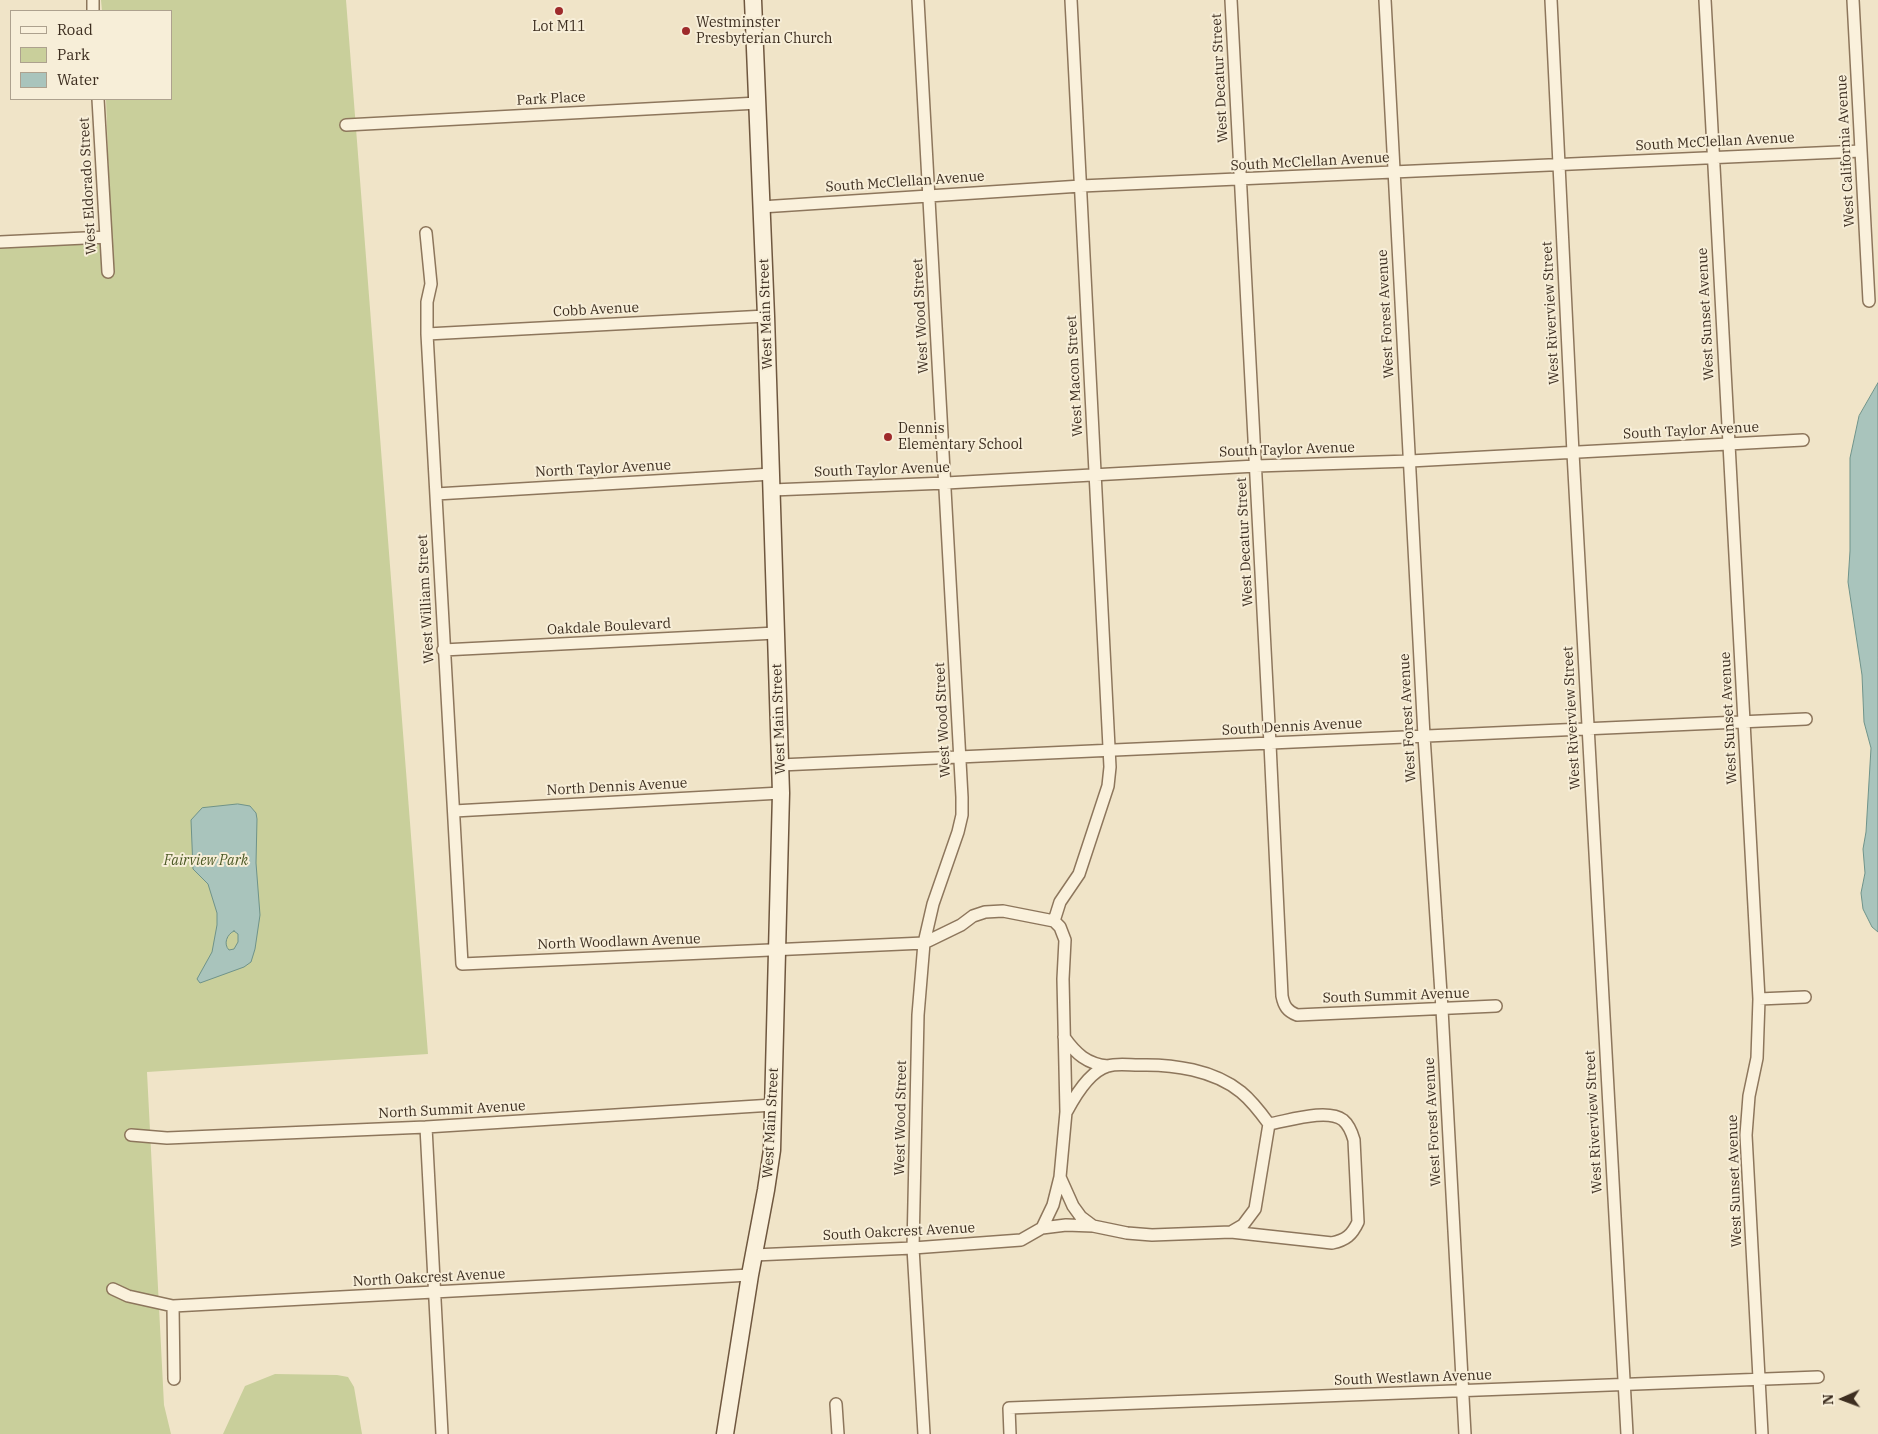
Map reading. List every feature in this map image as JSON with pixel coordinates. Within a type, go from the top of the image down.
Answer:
[{"type":"street","name":"West Main Street","points":[[725,1434],[750,1275],[770,1166],[781,793],[772,482],[753,0]]},
{"type":"street","name":"West Wood Street","points":[[918,0],[946,483],[962,815],[933,904],[924,943],[918,1015],[913,1248],[924,1434]]},
{"type":"street","name":"West Macon Street","points":[[1054,921],[1060,902],[1079,874],[1106,795],[1110,767],[1071,0]]},
{"type":"street","name":"West Decatur Street","points":[[1231,0],[1282,996],[1284,1005],[1290,1012],[1297,1015]]},
{"type":"street","name":"West Forest Avenue","points":[[1385,0],[1424,736],[1442,1009],[1465,1434]]},
{"type":"street","name":"West Riverview Street","points":[[1551,0],[1587,728],[1627,1434]]},
{"type":"street","name":"West Sunset Avenue","points":[[1705,0],[1759,999],[1757,1058],[1749,1096],[1746,1134],[1762,1434]]},
{"type":"street","name":"West California Avenue","points":[[1853,0],[1869,301]]},
{"type":"street","name":"West Eldorado Street","points":[[98,100],[108,272]]},
{"type":"street","name":"Park Place","points":[[346,125],[758,103]]},
{"type":"street","name":"South McClellan Avenue","points":[[761,207],[1081,186],[1861,151]]},
{"type":"street","name":"West William Street","points":[[426,233],[430,284],[427,302],[427,334],[462,964]]},
{"type":"street","points":[[0,242],[106,237]]},
{"type":"street","name":"Cobb Avenue","points":[[427,334],[766,316]]},
{"type":"street","name":"South Taylor Avenue","points":[[772,482],[860,486],[946,483],[1094,474],[1410,461],[1803,440]]},
{"type":"street","name":"North Taylor Avenue","points":[[436,494],[772,482]]},
{"type":"street","name":"Oakdale Boulevard","points":[[444,650],[776,633]]},
{"type":"street","name":"South Dennis Avenue","points":[[780,765],[1806,719]]},
{"type":"street","name":"North Dennis Avenue","points":[[454,811],[781,793]]},
{"type":"street","points":[[924,943],[961,925],[973,916],[985,912],[1003,911],[1054,921],[1060,927],[1065,940],[1062,980],[1066,1112],[1060,1177],[1053,1205],[1042,1228]]},
{"type":"street","name":"North Woodlawn Avenue","points":[[462,964],[924,943]]},
{"type":"street","points":[[1759,999],[1805,997]]},
{"type":"street","name":"South Summit Avenue","points":[[1297,1015],[1496,1006]]},
{"type":"street","points":[[1064,1037],[1073,1050],[1083,1059],[1097,1065],[1153,1065],[1195,1071],[1219,1078],[1242,1092],[1269,1124]]},
{"type":"street","points":[[1066,1112],[1076,1095],[1089,1080],[1108,1066]]},
{"type":"street","name":"North Summit Avenue","points":[[131,1135],[167,1138],[426,1127],[773,1105]]},
{"type":"street","points":[[1042,1228],[1066,1225],[1093,1226],[1127,1233],[1152,1235],[1231,1232],[1332,1243],[1348,1237],[1358,1222],[1354,1140],[1351,1130],[1343,1120],[1332,1115],[1269,1124]]},
{"type":"street","points":[[1231,1232],[1243,1225],[1254,1209],[1269,1124]]},
{"type":"street","points":[[426,1127],[442,1434]]},
{"type":"street","points":[[1060,1177],[1073,1206],[1081,1217],[1093,1226]]},
{"type":"street","name":"South Oakcrest Avenue","points":[[754,1255],[913,1248],[1021,1240],[1042,1228]]},
{"type":"street","name":"North Oakcrest Avenue","points":[[113,1289],[128,1296],[173,1306],[750,1275]]},
{"type":"street","points":[[173,1306],[174,1379]]},
{"type":"street","name":"South Westlawn Avenue","points":[[1010,1434],[1010,1408],[1818,1377]]},
{"type":"street","points":[[836,1404],[838,1434]]},
{"type":"green space","name":"Fairview Park","points":[[101,0],[346,0],[428,1054],[147,1072],[164,1405],[171,1434],[0,1434],[0,248],[111,241],[106,100],[172,100],[172,10],[102,10]]},
{"type":"green space","points":[[275,1374],[337,1375],[348,1377],[354,1387],[362,1434],[223,1434],[245,1386]]},
{"type":"water","points":[[1878,383],[1878,932],[1872,927],[1863,909],[1861,893],[1865,873],[1863,849],[1866,832],[1871,748],[1864,722],[1862,675],[1848,582],[1850,458],[1859,416]]},
{"type":"water","points":[[238,804],[250,806],[256,813],[256,863],[260,915],[251,962],[244,967],[200,983],[197,979],[212,952],[217,925],[217,913],[208,884],[193,869],[191,820],[202,808]],"holes":[[[234,931],[238,934],[238,942],[234,949],[229,950],[226,945],[228,937]]]},
{"type":"place","name":"Lot M11","points":[[559,11]]},
{"type":"place","name":"Westminster Presbyterian Church","points":[[686,31]]},
{"type":"place","name":"Dennis Elementary School","points":[[888,437]]}]
